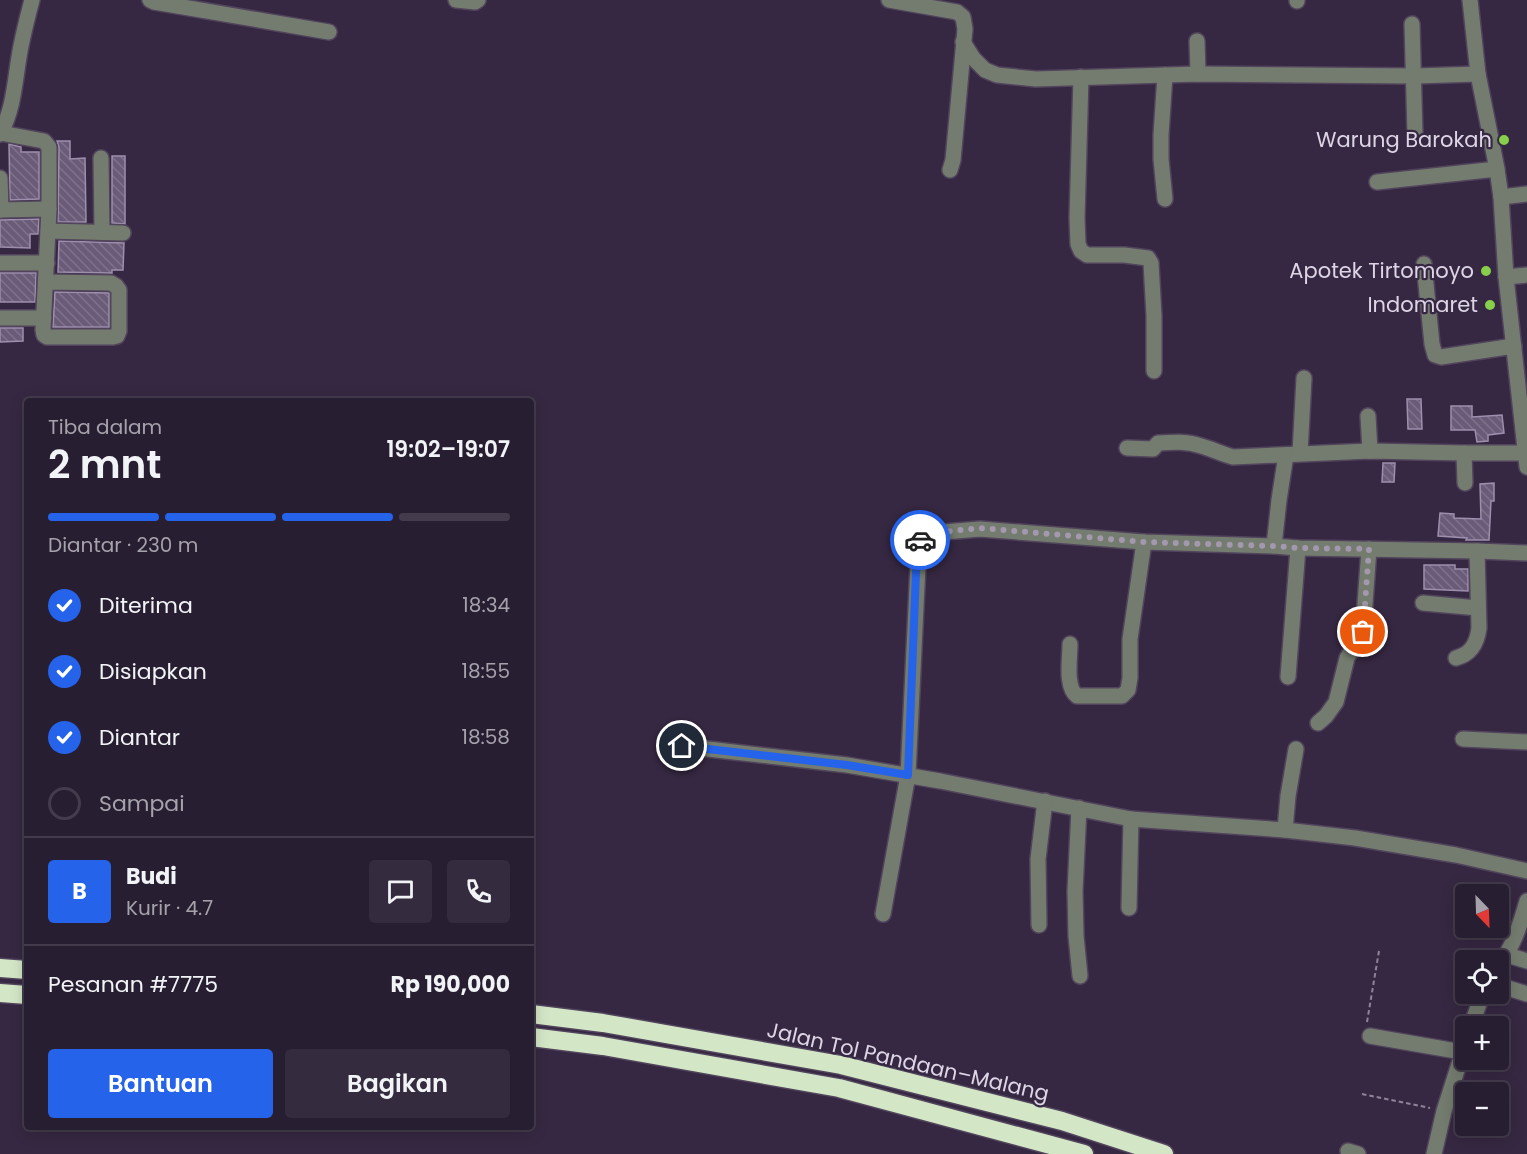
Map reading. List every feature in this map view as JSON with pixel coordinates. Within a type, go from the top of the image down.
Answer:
[{"type":"highway","points":[[0,968],[24,970]]},
{"type":"highway","points":[[0,993],[24,995]]},
{"type":"highway","name":"Jalan Tol Pandaan–Malang","points":[[534,1014],[603,1023],[841,1065],[1062,1121],[1164,1154]]},
{"type":"highway","name":"Jalan Tol Pandaan–Malang","points":[[534,1037],[603,1046],[839,1088],[1084,1154]]},
{"type":"street","points":[[32,0],[6,104],[6,121],[1,133],[44,141],[49,147],[44,335],[47,338],[117,336],[119,290],[116,286],[111,283],[46,282]]},
{"type":"street","points":[[150,0],[329,32]]},
{"type":"street","points":[[456,0],[475,2],[478,0]]},
{"type":"street","points":[[889,0],[957,12],[963,17],[965,28],[953,160],[950,170]]},
{"type":"street","points":[[1127,448],[1153,449],[1158,443],[1184,442],[1233,457],[1370,451],[1464,453],[1526,458],[1506,277],[1501,197],[1478,74],[1470,0]]},
{"type":"street","points":[[1412,24],[1416,134]]},
{"type":"street","points":[[1197,41],[1198,74]]},
{"type":"street","points":[[963,42],[973,58],[985,70],[997,75],[1036,79],[1198,74],[1415,76],[1478,74]]},
{"type":"street","points":[[1165,199],[1161,135],[1166,75]]},
{"type":"street","points":[[1081,77],[1078,244],[1081,251],[1087,255],[1141,257],[1148,258],[1151,263],[1154,371]]},
{"type":"street","points":[[101,158],[102,232]]},
{"type":"street","points":[[1377,182],[1497,169]]},
{"type":"street","points":[[0,178],[0,210],[49,209]]},
{"type":"street","points":[[1501,197],[1527,194]]},
{"type":"street","points":[[48,231],[123,233]]},
{"type":"street","points":[[0,264],[46,263]]},
{"type":"street","points":[[1424,264],[1435,355],[1441,357],[1514,346]]},
{"type":"street","points":[[1506,277],[1527,275]]},
{"type":"street","points":[[0,318],[44,318]]},
{"type":"street","points":[[1274,546],[1279,500],[1293,454],[1304,378]]},
{"type":"street","points":[[1368,416],[1370,451]]},
{"type":"street","points":[[1464,453],[1465,483]]},
{"type":"street","points":[[883,914],[908,775],[916,572],[921,538],[932,533],[980,528],[1144,542],[1527,553]]},
{"type":"street","points":[[1070,644],[1070,684],[1074,694],[1115,697],[1125,694],[1130,678],[1130,639],[1144,542]]},
{"type":"street","points":[[1288,677],[1298,548]]},
{"type":"street","points":[[1318,723],[1336,702],[1347,658],[1363,632],[1369,549]]},
{"type":"street","points":[[1456,658],[1464,656],[1478,638],[1477,551]]},
{"type":"street","points":[[1423,603],[1478,608]]},
{"type":"street","points":[[1463,739],[1527,742]]},
{"type":"street","points":[[682,746],[847,765],[1131,819],[1285,830],[1355,838],[1456,855],[1527,871]]},
{"type":"street","points":[[1285,830],[1296,749]]},
{"type":"street","points":[[1039,925],[1038,859],[1045,801]]},
{"type":"street","points":[[1079,808],[1075,891],[1080,976]]},
{"type":"street","points":[[1129,908],[1131,819]]},
{"type":"street","points":[[1508,950],[1517,934],[1527,901]]},
{"type":"street","points":[[1509,960],[1527,961]]},
{"type":"street","points":[[1509,988],[1527,994]]},
{"type":"street","points":[[1370,1036],[1455,1046]]},
{"type":"street","points":[[1434,1154],[1457,1070]]},
{"type":"path","points":[[1370,1036],[1365,1029],[1379,951]]},
{"type":"path","points":[[1362,1094],[1444,1111]]},
{"type":"building","points":[[57,141],[70,141],[70,159],[85,158],[86,222],[58,222],[59,147]]},
{"type":"building","points":[[9,144],[21,147],[21,152],[39,152],[39,199],[10,200]]},
{"type":"building","points":[[112,156],[125,156],[125,224],[112,223]]},
{"type":"building","points":[[39,219],[38,234],[30,234],[30,248],[0,247],[0,220]]},
{"type":"building","points":[[59,241],[124,243],[123,270],[112,270],[112,273],[58,272]]},
{"type":"building","points":[[0,273],[36,273],[35,302],[0,302]]},
{"type":"building","points":[[55,292],[109,293],[109,327],[53,327]]},
{"type":"building","points":[[0,328],[23,328],[23,341],[0,342]]},
{"type":"building","points":[[1407,399],[1421,399],[1422,429],[1408,429]]},
{"type":"building","points":[[1451,406],[1472,406],[1472,417],[1502,415],[1504,433],[1488,435],[1488,441],[1477,442],[1475,430],[1451,430]]},
{"type":"building","points":[[1383,463],[1395,463],[1394,482],[1382,482]]},
{"type":"building","points":[[1494,483],[1489,540],[1438,536],[1440,513],[1454,514],[1454,518],[1481,519],[1480,484]]},
{"type":"building","points":[[1424,565],[1455,565],[1455,569],[1468,569],[1468,591],[1424,589]]},
{"type":"way so far","points":[[920,540],[926,534],[980,528],[1144,542],[1369,549],[1363,632]]},
{"type":"place","name":"Warung Barokah","points":[[1504,140]]},
{"type":"place","name":"Apotek Tirtomoyo","points":[[1486,271]]},
{"type":"place","name":"Indomaret","points":[[1490,305]]},
{"type":"route","points":[[682,746],[847,765],[908,775],[916,572],[920,540]]}]
